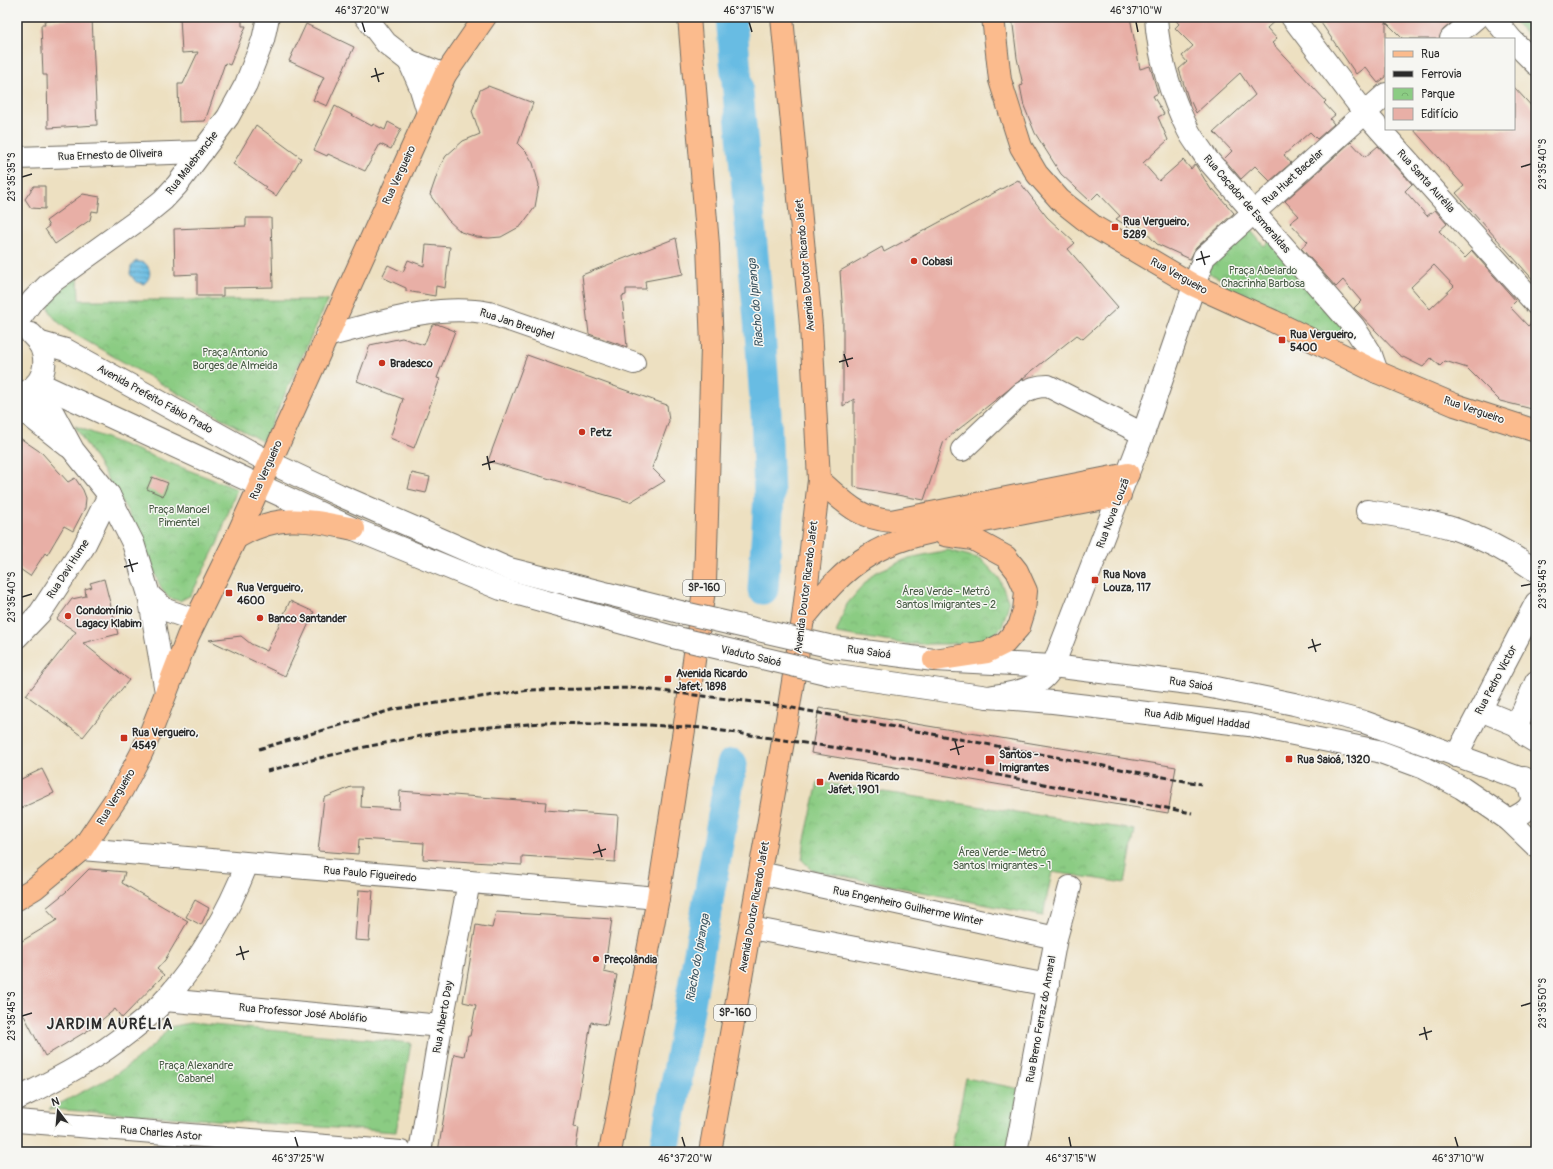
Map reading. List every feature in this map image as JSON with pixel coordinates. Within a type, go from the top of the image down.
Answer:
[{"type":"main road","name":"Rua Vergueiro","points":[[17,899],[35,888],[82,849],[122,790],[152,729],[195,620],[236,538],[258,486],[445,75],[485,17]]},
{"type":"main road","name":"SP-160","points":[[610,1152],[658,898],[686,717],[705,576],[712,347],[708,245],[689,17]]},
{"type":"main road","name":"Avenida Doutor Ricardo Jafet","points":[[710,1152],[760,873],[803,619],[819,480],[811,326],[782,17]]},
{"type":"main road","name":"Rua Vergueiro","points":[[993,17],[1000,80],[1021,148],[1037,174],[1060,200],[1093,226],[1193,285],[1288,328],[1377,372],[1455,405],[1536,431]]},
{"type":"main road","points":[[819,480],[860,514],[876,520],[891,521],[1128,474]]},
{"type":"main road","points":[[803,619],[840,578],[863,559],[897,542],[928,534],[1120,495]]},
{"type":"main road","points":[[236,538],[251,529],[284,520],[299,519],[354,529]]},
{"type":"main road","points":[[928,534],[973,539],[1006,557],[1017,571],[1026,591],[1024,611],[1019,627],[1004,643],[987,652],[934,660]]},
{"type":"street","name":"Rua Malebranche","points":[[17,322],[33,300],[49,284],[163,200],[228,117],[246,84],[263,40],[268,17]]},
{"type":"street","points":[[366,17],[386,43],[410,61],[445,75]]},
{"type":"street","name":"Rua Caçador de Esmeraldas","points":[[1156,17],[1163,63],[1188,131],[1207,159],[1354,327],[1370,352],[1377,372]]},
{"type":"street","name":"Rua Santa Aurélia","points":[[1292,17],[1365,113],[1536,304]]},
{"type":"street","points":[[1452,38],[1477,17]]},
{"type":"street","points":[[1493,17],[1510,38]]},
{"type":"street","points":[[1515,43],[1536,64]]},
{"type":"street","points":[[410,61],[428,112]]},
{"type":"street","name":"Rua Huet Bacelar","points":[[1193,285],[1204,257],[1385,95]]},
{"type":"street","name":"Rua Ernesto de Oliveira","points":[[17,158],[202,152]]},
{"type":"street","name":"Rua Nova Louzã","points":[[988,697],[1021,691],[1034,686],[1046,677],[1053,666],[1143,434],[1193,285]]},
{"type":"street","name":"Rua Jan Breughel","points":[[326,336],[426,312],[454,309],[473,310],[490,313],[634,363]]},
{"type":"street","name":"Avenida Prefeito Fábio Prado","points":[[17,329],[31,335],[38,342],[66,350],[269,462],[339,495],[509,570],[680,612],[833,647]]},
{"type":"street","points":[[23,398],[43,373],[45,362],[43,350],[38,342]]},
{"type":"street","points":[[962,450],[1022,394],[1030,388],[1038,386],[1048,386],[1143,434]]},
{"type":"street","points":[[23,398],[47,407],[53,413],[73,450],[109,495],[133,543],[149,595],[166,692]]},
{"type":"street","points":[[23,398],[258,486]]},
{"type":"street","name":"Viaduto Saioá","points":[[258,486],[354,529],[501,589],[673,637],[830,674]]},
{"type":"street","name":"Rua Davi Hume","points":[[17,637],[40,613],[83,548],[109,495]]},
{"type":"street","points":[[1367,511],[1418,519],[1459,530],[1492,544],[1536,572]]},
{"type":"street","points":[[149,595],[166,610],[195,620]]},
{"type":"street","name":"Rua Pedro Victor","points":[[1456,756],[1536,603]]},
{"type":"street","name":"Rua Saioá","points":[[833,647],[934,660],[1053,666],[1197,684],[1294,704],[1364,722],[1456,756],[1530,781]]},
{"type":"street","name":"Rua Adib Miguel Haddad","points":[[830,674],[988,697],[1053,702],[1249,725],[1378,752],[1424,768],[1462,788],[1509,820],[1536,846]]},
{"type":"street","points":[[1517,725],[1536,682]]},
{"type":"street","points":[[1480,710],[1517,725],[1526,736],[1536,742]]},
{"type":"street","points":[[1509,820],[1527,810],[1531,805],[1532,795],[1530,781]]},
{"type":"street","name":"Rua Paulo Figueiredo","points":[[82,849],[658,898]]},
{"type":"street","points":[[17,1100],[90,1060],[141,1022],[165,1000],[199,955],[234,897],[247,864]]},
{"type":"street","name":"Rua Engenheiro Guilherme Winter","points":[[760,873],[1056,938]]},
{"type":"street","name":"Rua Alberto Day","points":[[420,1152],[441,1026],[469,882]]},
{"type":"street","name":"Rua Breno Ferraz do Amaral","points":[[1016,1152],[1056,938],[1070,887]]},
{"type":"street","points":[[750,928],[1048,985]]},
{"type":"street","name":"Rua Professor José Aboláfio","points":[[165,1000],[441,1026]]},
{"type":"street","name":"Rua Charles Astor","points":[[17,1121],[401,1152]]},
{"type":"green space","points":[[1510,17],[1536,17],[1536,44]]},
{"type":"green space","name":"Praça Abelardo Chacrinha Barbosa","points":[[1247,226],[1264,246],[1271,240],[1348,332],[1324,339],[1224,292],[1226,281],[1199,269]]},
{"type":"green space","name":"Praça Antonio Borges de Almeida","points":[[78,277],[79,300],[328,300],[263,442],[61,325],[52,315],[48,302],[56,293]]},
{"type":"green space","name":"Praça Manoel Pimentel","points":[[75,426],[237,489],[218,542],[191,595],[180,601],[169,598],[162,590],[128,512]]},
{"type":"green space","name":"Área Verde - Metrô Santos Imigrantes - 2","points":[[948,550],[981,559],[999,578],[1009,603],[1002,627],[987,641],[947,644],[905,644],[836,633],[847,604],[874,573],[909,558]]},
{"type":"green space","name":"Área Verde - Metrô Santos Imigrantes - 1","points":[[818,782],[1135,830],[1125,883],[1052,872],[1043,916],[812,870],[802,860],[805,839]]},
{"type":"green space","name":"Praça Alexandre Cabanel","points":[[190,1023],[411,1043],[396,1132],[49,1109],[113,1076],[135,1061],[159,1040],[169,1027]]},
{"type":"green space","points":[[966,1078],[1020,1089],[1008,1152],[951,1152]]},
{"type":"water","points":[[136,261],[145,263],[149,268],[150,274],[144,284],[136,282],[130,274],[131,267]]},
{"type":"building","points":[[180,17],[242,17],[242,26],[246,26],[230,65],[225,63],[205,121],[179,122],[178,84],[183,84],[198,52],[182,53]]},
{"type":"building","points":[[1012,17],[1130,17],[1140,69],[1150,66],[1158,93],[1153,96],[1164,114],[1158,117],[1168,140],[1143,163],[1159,181],[1183,160],[1191,169],[1195,164],[1212,191],[1213,189],[1234,213],[1196,248],[1190,259],[1157,244],[1136,222],[1130,228],[1116,219],[1120,216],[1098,193],[1090,201],[1061,174],[1035,133],[1024,106],[1020,86],[1023,85],[1017,58]]},
{"type":"building","points":[[1173,17],[1279,17],[1267,28],[1277,39],[1272,43],[1326,101],[1324,103],[1335,115],[1330,119],[1334,124],[1317,139],[1310,132],[1284,155],[1291,163],[1270,181],[1255,166],[1241,179],[1224,159],[1232,151],[1214,132],[1255,95],[1240,73],[1196,113],[1191,102],[1190,103],[1189,101],[1179,69],[1187,62],[1182,56],[1193,46],[1175,28],[1179,24]]},
{"type":"building","points":[[1317,17],[1453,17],[1455,20],[1443,30],[1439,38],[1402,38],[1386,22],[1385,78],[1378,83],[1365,67],[1356,74]]},
{"type":"building","points":[[92,18],[97,125],[48,128],[47,75],[43,75],[41,25],[45,25],[44,21]]},
{"type":"building","points":[[306,24],[354,47],[327,106],[313,100],[324,77],[289,61]]},
{"type":"building","points":[[488,86],[533,103],[518,144],[527,153],[533,163],[539,185],[535,207],[521,226],[501,237],[489,238],[477,237],[461,232],[448,220],[430,195],[440,166],[446,156],[463,141],[480,134],[472,111],[480,90]]},
{"type":"building","points":[[1515,88],[1536,111],[1536,283],[1456,193],[1464,186],[1414,130],[1515,130]]},
{"type":"building","points":[[335,106],[372,126],[373,124],[385,130],[388,122],[401,129],[391,149],[380,144],[365,171],[328,154],[327,156],[314,150]]},
{"type":"building","points":[[256,125],[301,158],[287,182],[286,181],[276,196],[265,189],[266,187],[233,164]]},
{"type":"building","points":[[1351,142],[1365,157],[1378,146],[1412,184],[1405,191],[1427,216],[1435,210],[1447,224],[1439,231],[1465,258],[1472,251],[1516,301],[1510,307],[1528,326],[1536,319],[1536,410],[1500,401],[1467,368],[1445,361],[1440,366],[1431,358],[1423,367],[1399,355],[1354,308],[1361,301],[1343,280],[1336,287],[1301,248],[1308,242],[1290,223],[1299,216],[1285,201]],"holes":[[[1434,265],[1454,286],[1430,309],[1411,287]]]},
{"type":"building","points":[[1018,180],[1047,217],[1075,243],[1068,249],[1118,307],[1083,339],[1077,335],[944,441],[924,500],[854,487],[854,399],[843,406],[843,316],[840,271],[882,247],[884,252]]},
{"type":"building","points":[[34,186],[45,186],[45,209],[31,208],[25,199]]},
{"type":"building","points":[[83,194],[100,197],[98,212],[92,211],[90,220],[55,244],[45,229],[49,226],[46,221]]},
{"type":"building","points":[[246,218],[271,218],[273,287],[223,288],[223,296],[197,296],[197,274],[175,275],[174,229],[246,226]]},
{"type":"building","points":[[676,238],[683,274],[645,281],[646,289],[626,289],[626,295],[622,296],[627,347],[589,334],[582,275]]},
{"type":"building","points":[[426,245],[450,247],[445,288],[436,286],[435,296],[406,291],[406,288],[382,277],[388,265],[403,272],[408,260],[424,266]]},
{"type":"building","points":[[437,324],[455,331],[437,378],[440,379],[414,448],[390,438],[403,399],[357,381],[370,345],[402,338],[424,345],[432,325]]},
{"type":"building","name":"Petz","points":[[527,355],[667,405],[669,421],[652,468],[665,481],[630,502],[488,461]]},
{"type":"building","points":[[17,436],[42,453],[68,482],[75,478],[83,490],[86,498],[85,508],[73,531],[64,526],[47,555],[45,553],[30,576],[17,567]]},
{"type":"building","points":[[412,473],[430,477],[426,493],[408,489]]},
{"type":"building","points":[[152,477],[168,483],[163,496],[147,489]]},
{"type":"building","points":[[104,579],[118,634],[83,643],[129,680],[83,737],[26,695],[76,632],[57,619],[72,599],[86,596],[85,589],[92,587],[90,583]]},
{"type":"building","points":[[290,601],[314,612],[285,676],[209,640],[241,636],[251,644],[267,651]]},
{"type":"building","name":"Santos - Imigrantes","points":[[819,708],[1176,767],[1168,813],[811,753]]},
{"type":"building","points":[[42,769],[54,793],[17,810],[17,781]]},
{"type":"building","points":[[351,787],[362,787],[361,807],[399,809],[400,791],[546,802],[545,810],[618,815],[615,862],[522,856],[522,865],[423,859],[424,843],[359,839],[358,854],[318,851],[324,798]]},
{"type":"building","points":[[89,869],[125,872],[122,883],[188,921],[165,960],[157,969],[164,975],[122,1018],[115,1009],[92,1028],[45,1056],[17,1002],[17,944],[57,920],[46,908],[66,892]]},
{"type":"building","points":[[359,890],[373,891],[369,941],[355,940]]},
{"type":"building","points":[[195,900],[209,908],[201,925],[186,917]]},
{"type":"building","points":[[496,912],[612,919],[604,972],[617,975],[607,1025],[591,1022],[574,1127],[579,1128],[575,1152],[438,1152],[454,1054],[464,1056],[468,1036],[470,1036],[476,1005],[463,1002],[476,925],[492,928]]},
{"type":"waterway","name":"Riacho do Ipiranga","points":[[731,17],[759,320],[766,414],[769,496],[763,589]]},
{"type":"waterway","name":"Riacho do Ipiranga","points":[[664,1152],[732,764]]},
{"type":"railway","points":[[259,749],[395,709],[530,690],[635,688],[771,704],[1201,784]]},
{"type":"railway","points":[[267,771],[360,748],[451,730],[543,723],[648,725],[703,728],[926,761],[1192,813]]},
{"type":"place","name":"Rua Vergueiro, 5289","points":[[1115,227]]},
{"type":"place","name":"Cobasi","points":[[914,261]]},
{"type":"place","name":"Rua Vergueiro, 5400","points":[[1282,340]]},
{"type":"place","name":"Bradesco","points":[[382,363]]},
{"type":"place","name":"Petz","points":[[582,432]]},
{"type":"place","name":"Rua Nova Louza, 117","points":[[1095,580]]},
{"type":"place","name":"Rua Vergueiro, 4600","points":[[229,593]]},
{"type":"place","name":"Condomínio Lagacy Klabim","points":[[68,616]]},
{"type":"place","name":"Banco Santander","points":[[260,618]]},
{"type":"place","name":"Avenida Ricardo Jafet, 1898","points":[[668,679]]},
{"type":"place","name":"Rua Vergueiro, 4549","points":[[124,738]]},
{"type":"place","name":"Rua Saioá, 1320","points":[[1289,759]]},
{"type":"place","name":"Santos - Imigrantes","points":[[990,760]]},
{"type":"place","name":"Avenida Ricardo Jafet, 1901","points":[[820,782]]},
{"type":"place","name":"Preçolândia","points":[[596,959]]},
{"type":"district","name":"JARDIM AURÉLIA","points":[[110,1024]]}]
